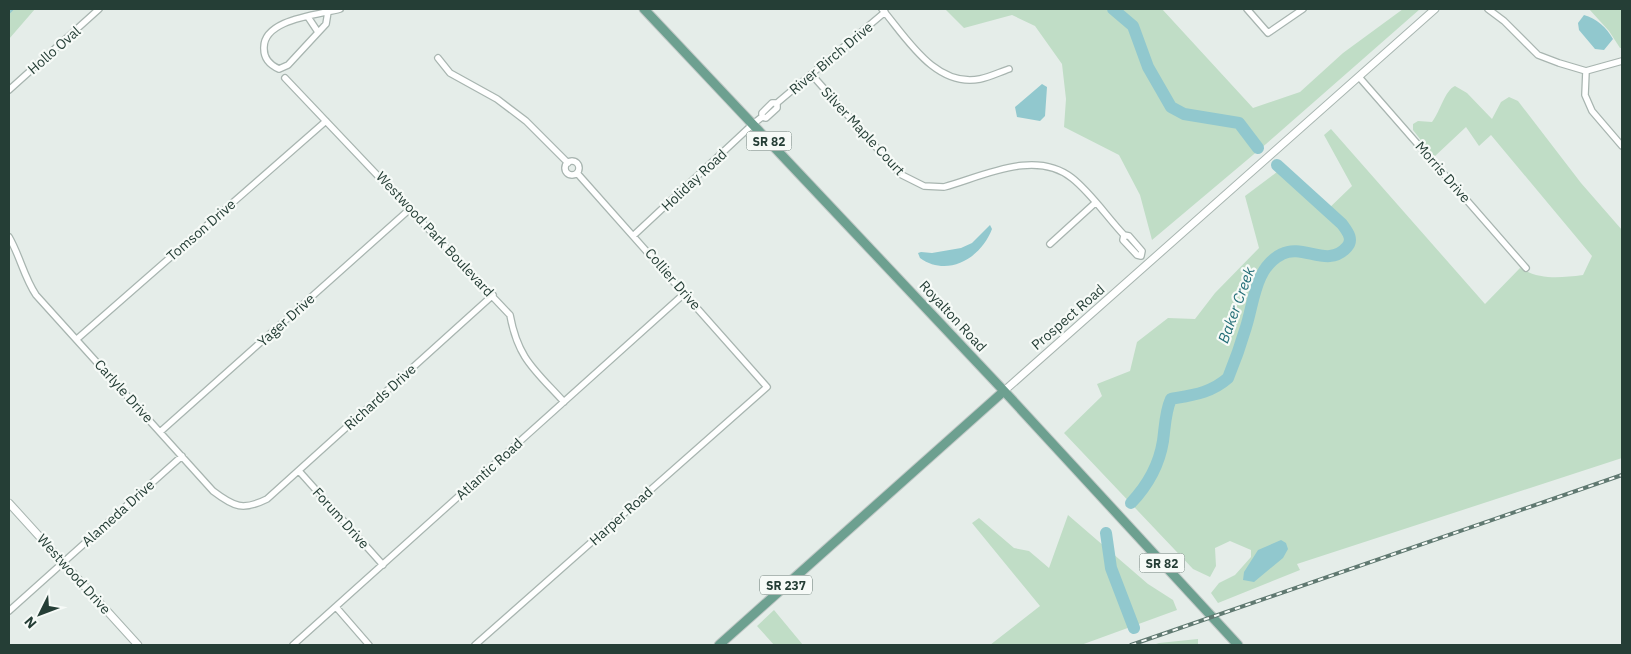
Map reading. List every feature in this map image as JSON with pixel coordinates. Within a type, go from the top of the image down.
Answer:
[{"type":"main road","name":"Royalton Road","points":[[644,9],[1004,391],[1238,645]]},
{"type":"main road","name":"Prospect Road","points":[[719,645],[1004,391]]},
{"type":"street","name":"Hollo Oval","points":[[9,90],[99,9]]},
{"type":"street","points":[[328,12],[326,24],[288,65],[279,69],[272,66],[265,57],[265,37],[270,30],[308,17],[328,12],[340,9]]},
{"type":"street","points":[[1247,9],[1268,33],[1303,9]]},
{"type":"street","name":"Prospect Road","points":[[1004,391],[1435,9]]},
{"type":"street","points":[[1488,9],[1504,21],[1538,55],[1586,71],[1622,61]]},
{"type":"street","points":[[883,11],[926,60],[945,74],[974,80],[1009,69]]},
{"type":"street","name":"River Birch Drive","points":[[753,124],[762,117],[766,118],[777,108],[777,103],[812,75],[883,11]]},
{"type":"street","points":[[308,17],[318,32]]},
{"type":"street","name":"Collier Drive","points":[[438,58],[450,73],[497,99],[521,117],[568,163]]},
{"type":"street","points":[[1586,71],[1585,95],[1592,111],[1622,146]]},
{"type":"street","name":"Silver Maple Court","points":[[812,75],[890,164],[900,174],[915,183],[933,187],[944,187],[1020,166],[1041,165],[1055,168],[1072,178],[1124,235],[1124,240],[1137,255],[1141,256],[1148,264]]},
{"type":"street","name":"Morris Drive","points":[[1359,77],[1526,268]]},
{"type":"street","name":"Westwood Park Boulevard","points":[[285,78],[493,295],[510,315],[515,339],[523,357],[564,402]]},
{"type":"street","name":"Tomson Drive","points":[[77,339],[326,121]]},
{"type":"street","name":"Holiday Road","points":[[634,235],[753,124]]},
{"type":"street","name":"Collier Drive","points":[[568,163],[573,161],[578,164],[577,173]]},
{"type":"street","name":"Collier Drive","points":[[568,163],[566,167],[567,172],[577,173]]},
{"type":"street","name":"Collier Drive","points":[[577,173],[767,387]]},
{"type":"street","points":[[1050,244],[1095,203]]},
{"type":"street","name":"Yager Drive","points":[[160,432],[411,208]]},
{"type":"street","name":"Carlyle Drive","points":[[9,237],[18,253],[26,281],[36,295],[213,491],[232,505],[252,506],[267,499]]},
{"type":"street","name":"Atlantic Road","points":[[293,645],[685,293]]},
{"type":"street","name":"Richards Drive","points":[[267,499],[493,295]]},
{"type":"street","name":"Harper Road","points":[[475,645],[767,387]]},
{"type":"street","name":"Alameda Drive","points":[[9,610],[182,456]]},
{"type":"street","name":"Forum Drive","points":[[299,470],[383,565]]},
{"type":"street","name":"Westwood Drive","points":[[9,502],[138,645]]},
{"type":"street","points":[[336,607],[369,645]]},
{"type":"green space","points":[[9,9],[35,9],[9,39]]},
{"type":"green space","points":[[945,9],[1162,9],[1253,108],[1300,92],[1343,53],[1403,9],[1420,9],[1266,144],[1152,240],[1140,195],[1119,155],[1064,127],[1066,99],[1062,64],[1035,26],[1012,15],[964,28]]},
{"type":"green space","points":[[1589,9],[1622,9],[1622,48],[1620,48],[1609,31]]},
{"type":"green space","points":[[1455,86],[1467,93],[1492,119],[1501,102],[1509,97],[1518,101],[1581,183],[1622,230],[1622,458],[1297,564],[1300,570],[1218,603],[1211,593],[1219,583],[1235,575],[1251,557],[1251,550],[1230,541],[1215,548],[1216,566],[1210,577],[1193,569],[1064,433],[1102,396],[1097,384],[1130,371],[1137,342],[1168,318],[1195,319],[1215,293],[1259,248],[1245,196],[1277,172],[1324,213],[1352,186],[1324,135],[1331,129],[1485,304],[1520,268],[1535,275],[1550,277],[1583,275],[1592,256],[1491,135],[1479,146],[1466,127],[1434,157],[1413,130],[1413,124],[1418,121],[1432,122],[1448,92]]},
{"type":"green space","points":[[1068,515],[1148,584],[1173,600],[1177,610],[1081,645],[990,645],[1040,606],[972,523],[979,518],[1014,548],[1029,551],[1049,568]]},
{"type":"green space","points":[[774,610],[803,645],[774,645],[757,626]]},
{"type":"green space","points":[[1198,639],[1198,645],[1153,645],[1159,643]]},
{"type":"water","points":[[1584,15],[1593,18],[1601,24],[1613,39],[1604,50],[1595,49],[1579,30],[1578,23]]},
{"type":"water","points":[[1042,84],[1047,87],[1045,116],[1040,121],[1017,117],[1015,107]]},
{"type":"water","points":[[990,225],[992,229],[980,249],[962,262],[942,266],[931,264],[920,258],[918,253],[921,252],[932,253],[961,248],[972,243]]},
{"type":"water","points":[[1281,540],[1286,543],[1288,549],[1283,558],[1254,582],[1243,580],[1244,572],[1258,550]]},
{"type":"waterway","points":[[9,13],[13,9]]},
{"type":"waterway","name":"Baker Creek","points":[[1113,9],[1133,26],[1148,67],[1171,107],[1184,114],[1239,123],[1258,148]]},
{"type":"waterway","name":"Baker Creek","points":[[1131,503],[1148,482],[1156,467],[1163,441],[1166,414],[1171,399],[1194,395],[1208,390],[1228,378],[1244,333],[1257,286],[1266,267],[1273,260],[1290,251],[1332,256],[1340,253],[1349,244],[1349,235],[1342,224],[1277,165]]},
{"type":"waterway","name":"Baker Creek","points":[[1106,533],[1111,568],[1134,628]]},
{"type":"railway","points":[[1131,645],[1622,475]]}]
